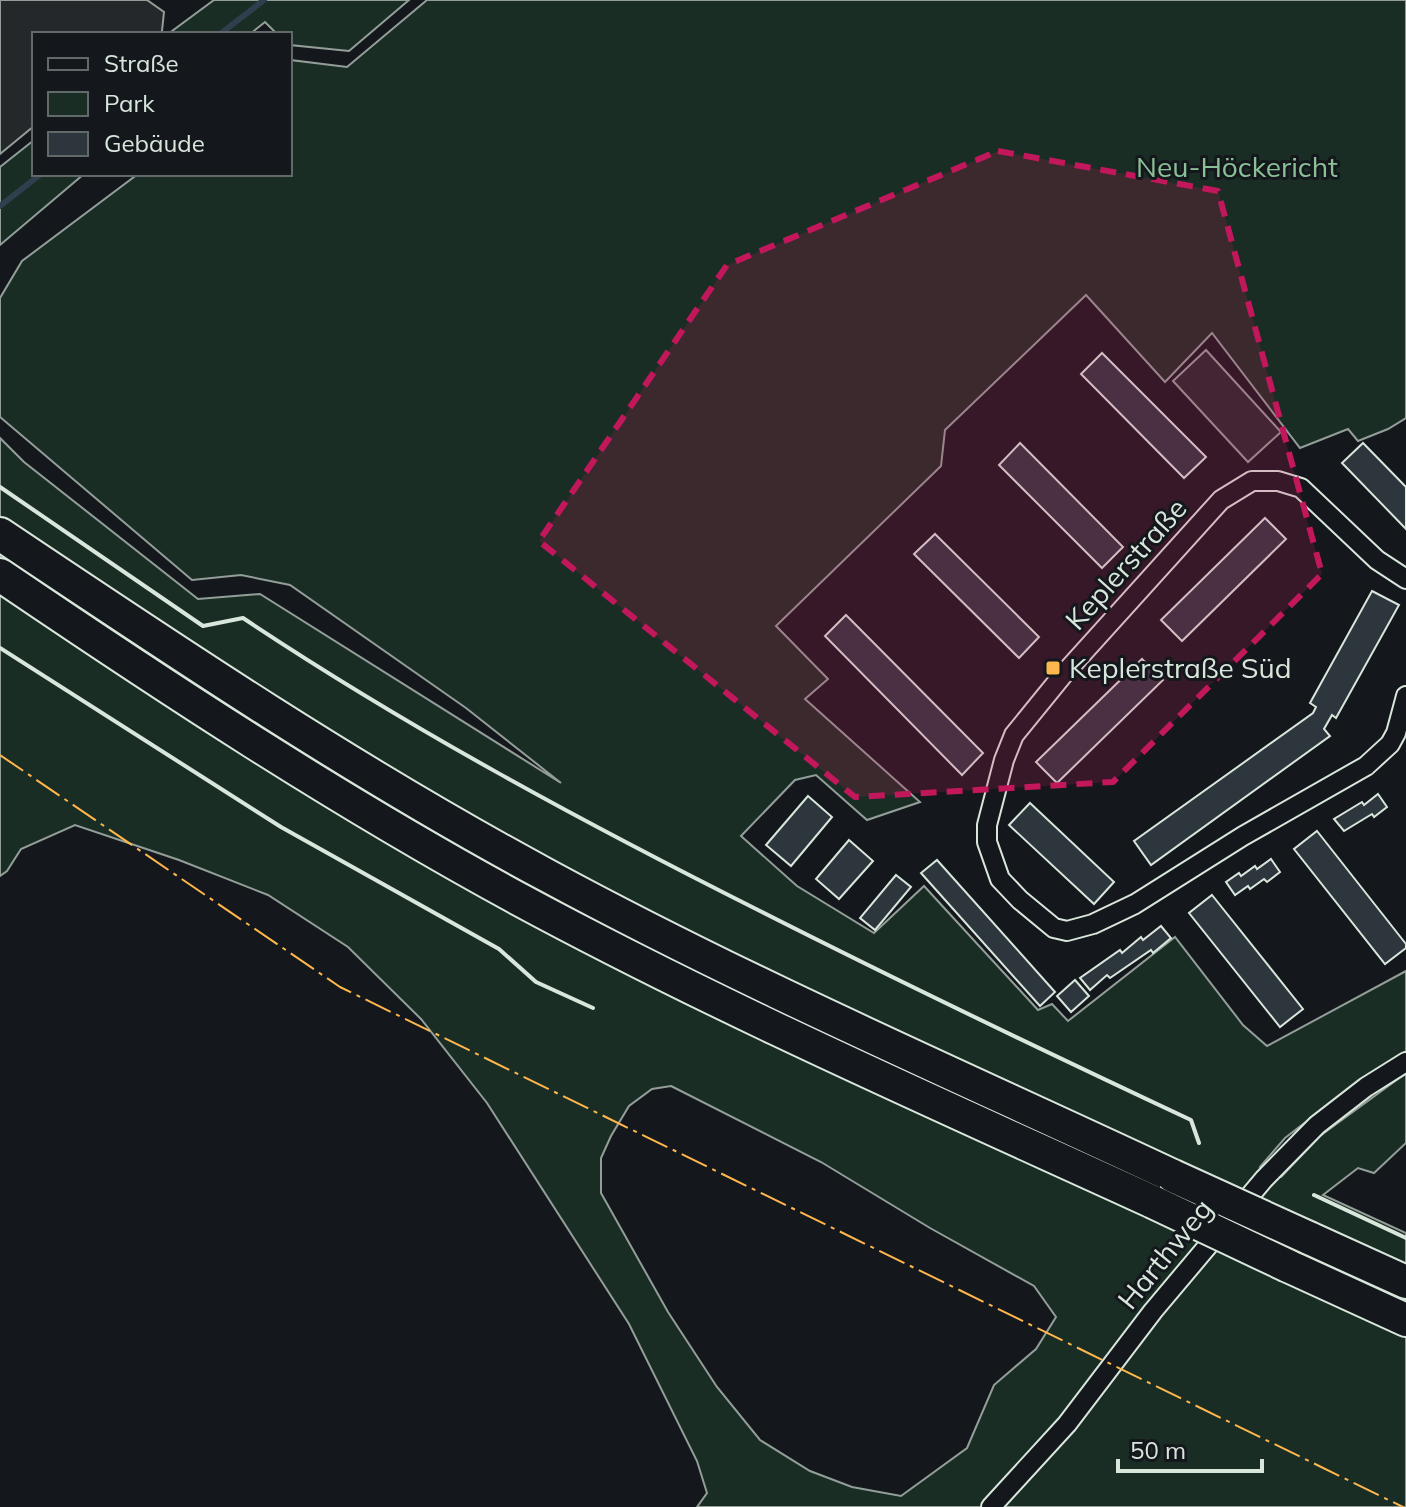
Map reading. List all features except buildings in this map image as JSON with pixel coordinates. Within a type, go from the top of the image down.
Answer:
[{"type":"highway","points":[[0,534],[293,728],[420,805],[550,878],[775,989],[1406,1282]]},
{"type":"highway","points":[[0,575],[214,719],[390,827],[501,889],[708,995],[1406,1320]]},
{"type":"street","name":"Keplerstraße","points":[[1406,579],[1377,560],[1301,488],[1278,481],[1252,481],[1221,500],[1062,676],[1014,735],[987,825],[987,842],[1000,879],[1054,928],[1067,931],[1105,919],[1366,766],[1390,744],[1406,696]]},
{"type":"street","name":"Harthweg","points":[[991,1507],[1067,1424],[1153,1311],[1264,1179],[1317,1125],[1366,1087],[1406,1062]]},
{"type":"highlighted area","points":[[998,151],[1218,191],[1322,574],[1113,782],[855,797],[539,541],[727,265]]},
{"type":"green space","points":[[214,0],[409,0],[349,51],[292,45],[292,32],[275,32],[265,22],[252,32],[171,32]]},
{"type":"green space","name":"Neu-Höckericht","points":[[427,0],[1406,0],[1406,418],[1358,441],[1348,429],[1300,448],[1212,333],[1165,382],[1086,295],[945,430],[941,466],[776,626],[828,679],[805,699],[920,802],[867,820],[816,775],[795,780],[741,836],[797,886],[874,933],[924,886],[1038,1010],[1052,1004],[1068,1021],[1175,937],[1243,1025],[1267,1046],[1406,971],[1406,1051],[1351,1087],[1285,1138],[1260,1167],[1281,1177],[1320,1136],[1406,1073],[1406,1143],[1374,1173],[1358,1168],[1323,1195],[1406,1233],[1406,1507],[697,1507],[707,1493],[697,1461],[629,1324],[487,1103],[421,1019],[348,947],[268,895],[179,860],[75,825],[21,849],[7,871],[0,876],[0,438],[24,462],[198,599],[260,594],[561,783],[466,708],[290,585],[241,575],[192,580],[0,417],[0,298],[22,261],[135,176],[292,176],[292,60],[347,67]],"holes":[[[671,1086],[821,1162],[1034,1286],[1056,1317],[1036,1349],[994,1385],[967,1448],[901,1496],[852,1487],[810,1471],[760,1440],[717,1387],[668,1312],[601,1193],[601,1158],[629,1106],[652,1089]]]},
{"type":"green space","points":[[32,142],[32,176],[82,176],[0,245],[0,167]]},
{"type":"shaded area","points":[[0,0],[147,0],[164,12],[160,32],[32,32],[32,128],[0,154]]},
{"type":"shaded area","points":[[1206,350],[1281,432],[1248,462],[1173,381]]},
{"type":"waterway","points":[[223,32],[264,0]]},
{"type":"waterway","points":[[0,206],[38,176]]},
{"type":"wall","points":[[0,487],[203,626],[243,618],[432,736],[628,843],[867,964],[1191,1120],[1199,1143]]},
{"type":"wall","points":[[0,648],[281,827],[499,949],[536,982],[593,1008]]},
{"type":"wall","points":[[1314,1195],[1406,1238]]},
{"type":"power","points":[[0,755],[340,987],[1403,1507]]},
{"type":"place","name":"Keplerstraße Süd","points":[[1053,668]]}]
